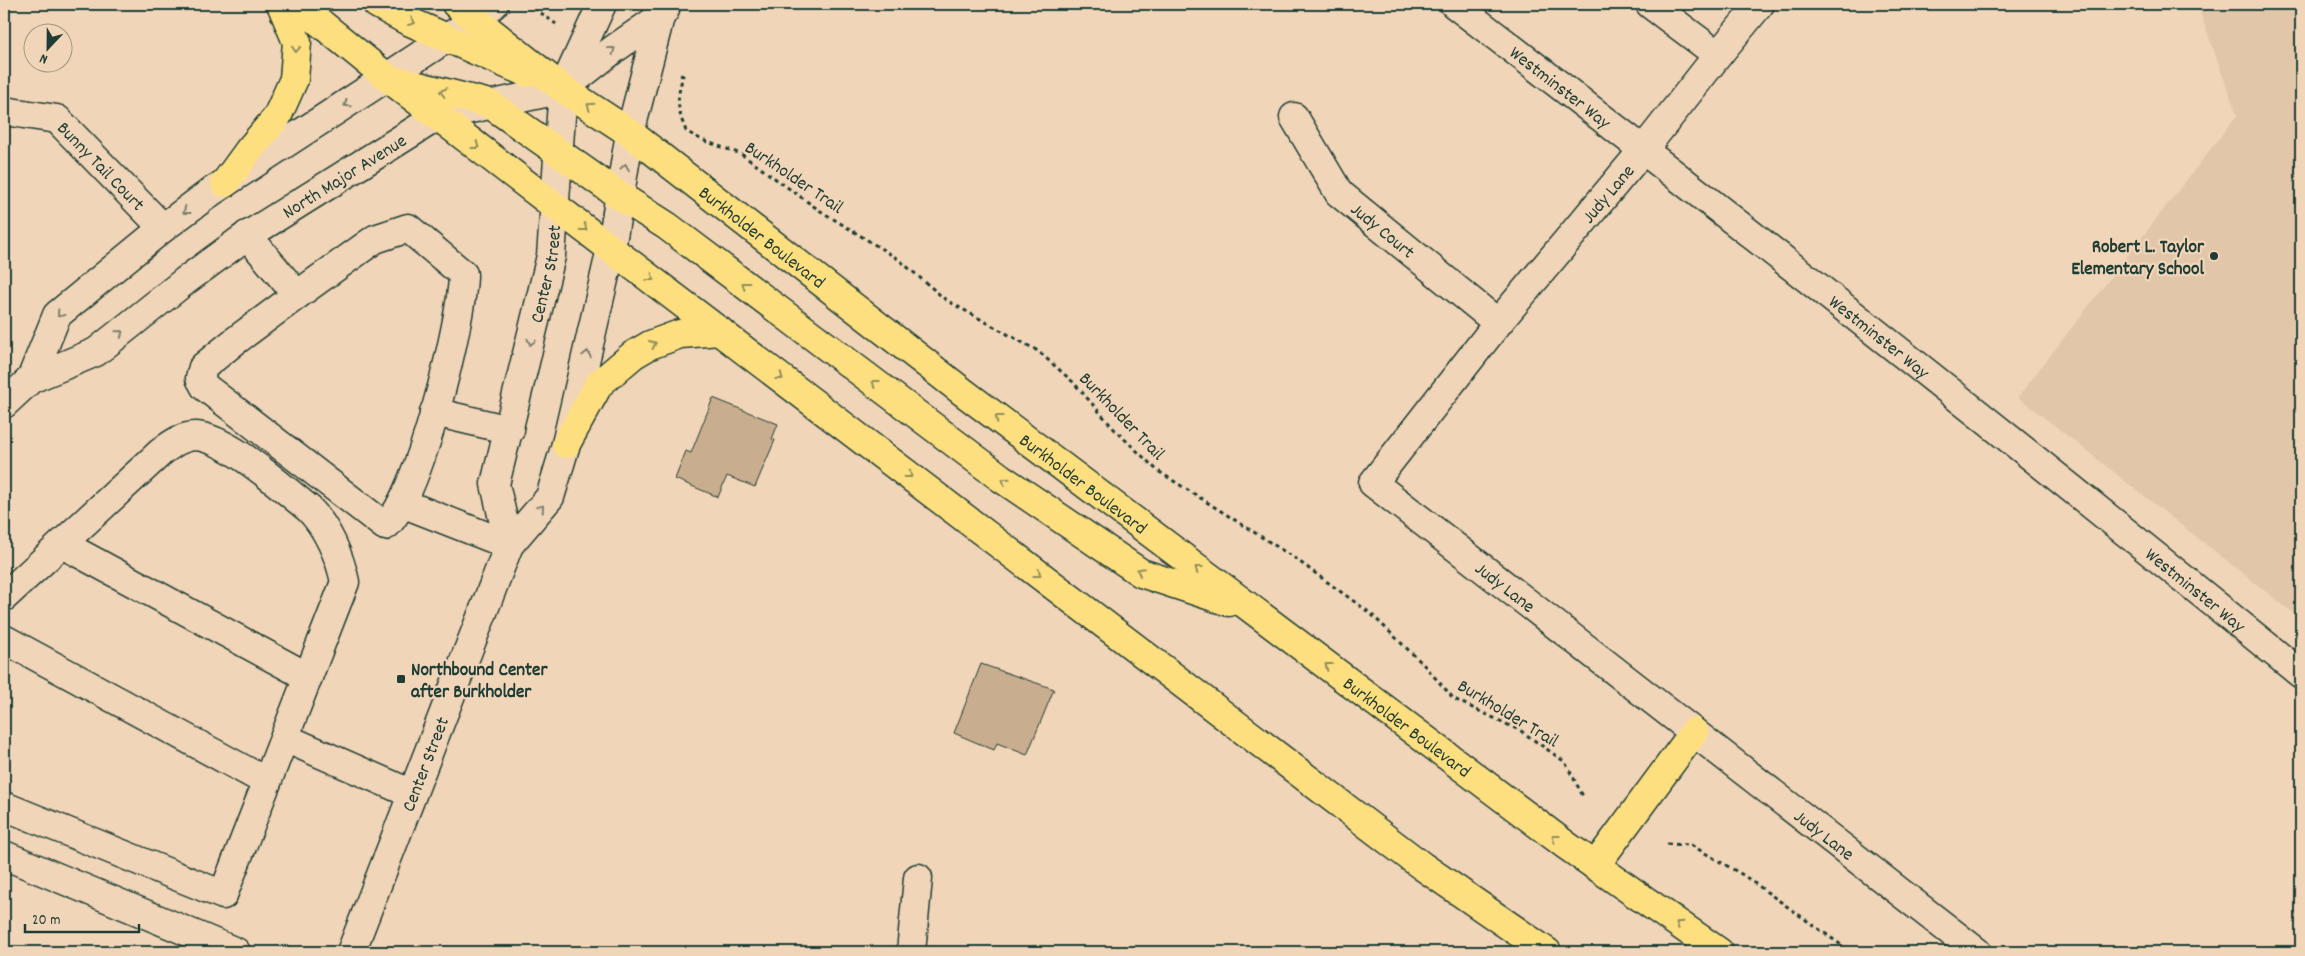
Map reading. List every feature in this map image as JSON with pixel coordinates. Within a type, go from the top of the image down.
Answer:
[{"type":"main road","points":[[225,183],[249,150],[277,117],[294,78],[297,42],[281,4]]},
{"type":"main road","points":[[297,4],[388,78],[556,207],[1422,866],[1547,952]]},
{"type":"main road","points":[[377,4],[406,20],[563,89]]},
{"type":"main road","name":"Burkholder Boulevard","points":[[475,9],[563,89],[630,133],[963,392],[1252,610],[1595,866],[1719,952]]},
{"type":"main road","points":[[388,78],[490,104],[620,196],[667,226],[1001,478],[1141,573],[1252,610]]},
{"type":"main road","points":[[566,444],[599,384],[633,355],[650,345],[680,334],[720,331]]},
{"type":"main road","points":[[1595,866],[1694,732]]},
{"type":"street","name":"Center Street","points":[[509,545],[496,484],[551,256],[560,152],[563,89],[602,4]]},
{"type":"street","name":"Westminster Way","points":[[1454,4],[1644,149],[2022,447],[2301,674]]},
{"type":"street","points":[[1650,4],[1718,55]]},
{"type":"street","name":"Judy Lane","points":[[1760,4],[1644,149],[1498,323],[1373,483],[1976,952]]},
{"type":"street","name":"North Major Avenue","points":[[31,379],[57,315],[163,228],[225,183],[448,38],[475,9]]},
{"type":"street","name":"North Major Avenue","points":[[4,404],[31,379],[96,352],[185,280],[247,235],[438,116],[563,89],[664,10]]},
{"type":"street","name":"Center Street","points":[[351,952],[509,545],[550,497],[566,444],[612,249],[630,133],[664,10]]},
{"type":"street","name":"Bunny Tail Court","points":[[4,110],[57,119],[163,228]]},
{"type":"street","name":"Judy Court","points":[[1294,117],[1339,193],[1498,323]]},
{"type":"street","points":[[408,228],[462,274],[462,295],[450,355],[434,412],[423,450],[402,503],[392,521],[385,526],[205,387],[200,378],[203,367],[297,295],[376,239],[408,228]]},
{"type":"street","points":[[247,235],[297,295]]},
{"type":"street","points":[[434,412],[510,430]]},
{"type":"street","points":[[4,597],[161,452],[176,440],[194,436],[224,444],[309,509],[320,520],[342,568],[345,582],[223,895],[4,806]]},
{"type":"street","points":[[402,503],[509,545]]},
{"type":"street","points":[[62,544],[308,677]]},
{"type":"street","points":[[4,639],[267,782]]},
{"type":"street","points":[[285,738],[412,794]]},
{"type":"street","points":[[4,855],[236,952]]},
{"type":"street","points":[[911,952],[918,878]]},
{"type":"path","points":[[534,8],[564,29]]},
{"type":"path","name":"Burkholder Trail","points":[[683,76],[678,94],[678,104],[686,131],[702,140],[741,154],[819,210],[898,258],[946,300],[1038,352],[1073,382],[1116,431],[1158,471],[1293,557],[1370,613],[1422,663],[1454,699],[1521,731],[1564,762],[1584,798]]},
{"type":"path","points":[[1667,844],[1691,845],[1743,875],[1851,952]]},
{"type":"shaded area","name":"Robert L. Taylor Elementary School","points":[[2197,4],[2301,4],[2301,619],[2018,397],[2237,115]]},
{"type":"building","points":[[713,398],[778,424],[772,439],[775,440],[755,487],[727,476],[718,497],[675,479],[686,451],[691,453]]},
{"type":"building","points":[[981,664],[1054,689],[1027,755],[997,743],[994,750],[954,733]]},
{"type":"place","name":"Robert L. Taylor Elementary School","points":[[2214,256]]},
{"type":"place","name":"Northbound Center after Burkholder","points":[[401,679]]}]
